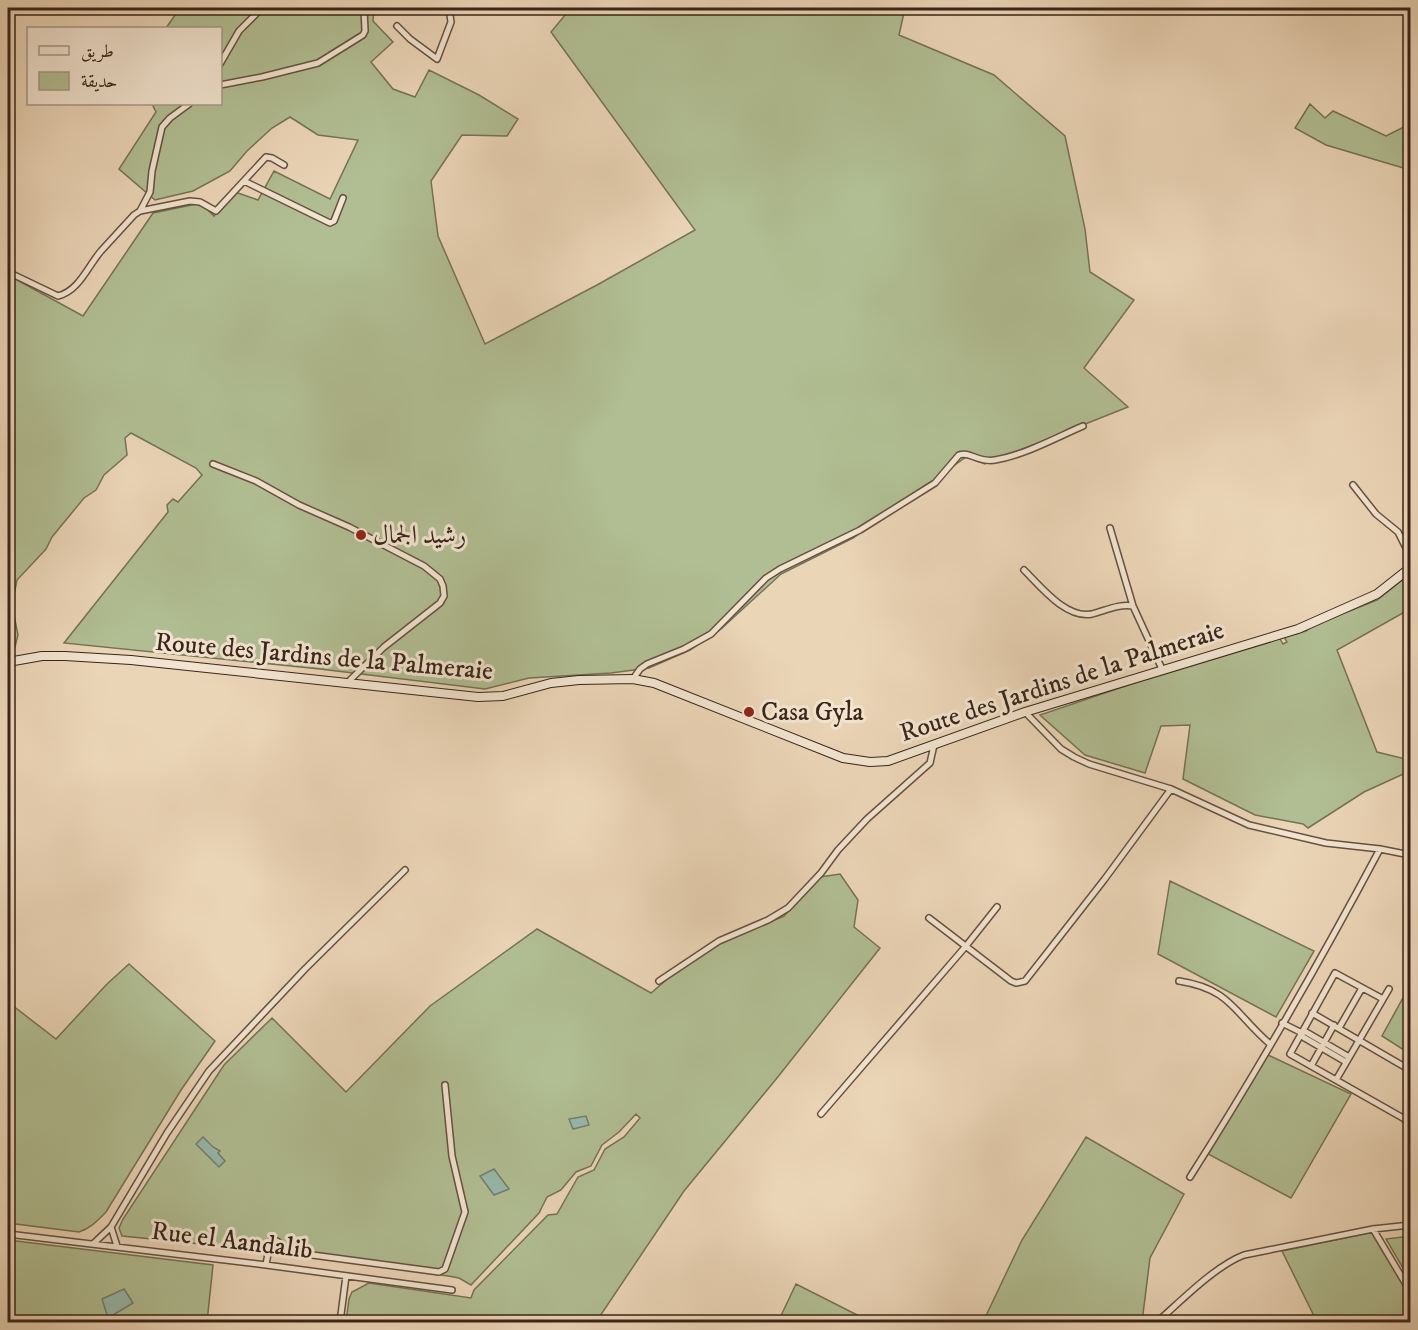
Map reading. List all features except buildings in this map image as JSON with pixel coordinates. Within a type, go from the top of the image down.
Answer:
[{"type":"street","points":[[222,61],[239,31],[262,8]]},
{"type":"street","points":[[222,85],[318,63],[363,35],[365,31],[364,8]]},
{"type":"street","points":[[397,26],[437,59],[452,22],[449,8]]},
{"type":"street","points":[[140,211],[150,192],[152,171],[162,127],[165,122],[188,105]]},
{"type":"street","points":[[8,272],[58,296],[65,294],[75,286],[101,251],[140,211],[190,201],[200,202],[216,211],[266,157],[284,165]]},
{"type":"street","points":[[244,181],[330,223],[334,220],[343,198]]},
{"type":"street","points":[[633,679],[647,663],[684,649],[711,634],[766,578],[860,530],[935,483],[959,455],[967,454],[981,461],[997,460],[1083,426]]},
{"type":"street","points":[[213,464],[256,481],[299,505],[349,527],[424,566],[440,579],[444,596],[440,603],[384,647],[347,683]]},
{"type":"street","points":[[1353,485],[1376,514],[1398,532],[1410,556]]},
{"type":"street","points":[[1110,528],[1133,606],[1162,669]]},
{"type":"street","name":"Route des Jardins de la Palmeraie","points":[[8,662],[42,656],[131,660],[490,698],[550,683],[633,679],[654,683],[843,758],[888,762],[1025,712],[1306,626],[1377,594],[1410,568]]},
{"type":"street","points":[[1024,570],[1043,590],[1080,615],[1123,605],[1133,606]]},
{"type":"street","points":[[1025,712],[1061,749],[1074,757],[1089,764],[1171,789],[1258,828],[1326,843],[1410,855]]},
{"type":"street","points":[[659,981],[719,941],[768,920],[788,908],[867,819],[930,763],[934,745]]},
{"type":"street","points":[[929,918],[1011,981],[1016,983],[1025,981],[1171,789]]},
{"type":"street","points":[[1190,1177],[1228,1117],[1380,849]]},
{"type":"street","points":[[93,1244],[111,1227],[166,1133],[209,1071],[297,976],[405,870]]},
{"type":"street","points":[[821,1114],[997,907]]},
{"type":"street","points":[[1383,999],[1335,973],[1300,1032],[1290,1054],[1410,1122]]},
{"type":"street","points":[[1179,981],[1199,984],[1218,993],[1270,1044]]},
{"type":"street","points":[[1311,1066],[1362,988]]},
{"type":"street","points":[[1336,1080],[1389,989]]},
{"type":"street","points":[[1312,1012],[1410,1070]]},
{"type":"street","points":[[1282,1023],[1300,1032],[1303,1037],[1348,1059]]},
{"type":"street","points":[[266,1264],[270,1242],[277,1241],[287,1249],[298,1253],[439,1272],[445,1269],[465,1212],[452,1156],[445,1085]]},
{"type":"street","points":[[1404,1119],[1410,1108]]},
{"type":"street","points":[[1157,1323],[1195,1289],[1236,1258],[1373,1229],[1410,1225]]},
{"type":"street","points":[[111,1227],[117,1246]]},
{"type":"street","points":[[1373,1229],[1410,1291]]},
{"type":"street","name":"Rue el Aandalib","points":[[8,1234],[266,1264],[452,1290]]},
{"type":"street","points":[[340,1323],[346,1276]]},
{"type":"green space","points":[[180,8],[374,8],[373,21],[393,42],[371,62],[393,89],[415,97],[429,70],[479,95],[518,119],[507,136],[462,135],[431,181],[438,236],[485,344],[695,230],[551,32],[571,8],[905,8],[899,35],[994,75],[1065,136],[1085,229],[1090,272],[1134,300],[1084,368],[1128,407],[985,464],[966,457],[853,538],[781,574],[721,629],[690,650],[649,668],[611,673],[529,678],[485,689],[320,669],[64,643],[168,512],[167,505],[173,499],[178,502],[202,475],[196,468],[131,433],[125,438],[127,455],[104,475],[96,490],[84,498],[52,537],[46,549],[17,580],[12,605],[18,635],[15,647],[8,647],[8,275],[83,316],[153,213],[201,203],[214,216],[232,191],[258,200],[274,171],[330,199],[358,140],[318,135],[290,117],[272,128],[247,151],[230,171],[193,191],[155,200],[119,169],[156,112],[152,105],[222,105],[222,27],[167,27]]},
{"type":"green space","points":[[1310,104],[1325,118],[1333,111],[1386,136],[1404,127],[1410,132],[1410,170],[1326,145],[1295,128]]},
{"type":"green space","points":[[1410,574],[1410,609],[1337,650],[1377,752],[1410,760],[1410,771],[1364,792],[1308,828],[1303,824],[1255,815],[1183,779],[1190,725],[1161,726],[1145,773],[1085,755],[1040,715],[1187,665],[1191,666],[1237,648],[1279,637],[1283,644],[1287,642],[1284,637],[1306,631],[1314,625],[1377,600]]},
{"type":"green space","points":[[840,874],[858,900],[854,927],[880,948],[684,1191],[596,1322],[346,1322],[352,1292],[369,1283],[471,1298],[474,1290],[548,1215],[557,1214],[578,1177],[594,1170],[605,1149],[624,1137],[640,1118],[636,1114],[619,1132],[602,1145],[591,1166],[576,1172],[561,1190],[547,1197],[539,1213],[471,1285],[459,1278],[448,1276],[261,1250],[122,1236],[119,1228],[123,1219],[224,1065],[272,1018],[346,1092],[430,1006],[537,929],[651,993],[679,969],[723,942],[784,916],[820,877]]},
{"type":"green space","points":[[1170,881],[1314,951],[1276,1017],[1158,954]]},
{"type":"green space","points":[[129,964],[215,1041],[181,1090],[106,1212],[97,1221],[79,1232],[8,1223],[8,1002],[56,1039],[107,984]]},
{"type":"green space","points":[[1410,985],[1410,1054],[1382,1036]]},
{"type":"green space","points":[[1266,1054],[1351,1094],[1291,1198],[1208,1154]]},
{"type":"green space","points":[[1086,1137],[1184,1194],[1150,1258],[1142,1322],[983,1322],[1022,1240]]},
{"type":"green space","points":[[1373,1232],[1410,1295],[1410,1322],[1317,1322],[1282,1251]]},
{"type":"green space","points":[[1410,1236],[1410,1280],[1386,1239]]},
{"type":"green space","points":[[8,1240],[213,1265],[207,1322],[8,1322]]},
{"type":"green space","points":[[796,1284],[871,1322],[778,1322]]},
{"type":"shaded area","points":[[586,1116],[589,1125],[573,1129],[569,1119]]},
{"type":"shaded area","points":[[203,1137],[220,1151],[218,1153],[225,1161],[219,1167],[196,1144]]},
{"type":"shaded area","points":[[494,1169],[509,1189],[494,1195],[480,1176]]},
{"type":"shaded area","points":[[124,1289],[133,1303],[108,1318],[102,1299]]},
{"type":"place","name":"رشيد الجمال","points":[[361,535]]},
{"type":"place","name":"Casa Gyla","points":[[749,712]]}]
